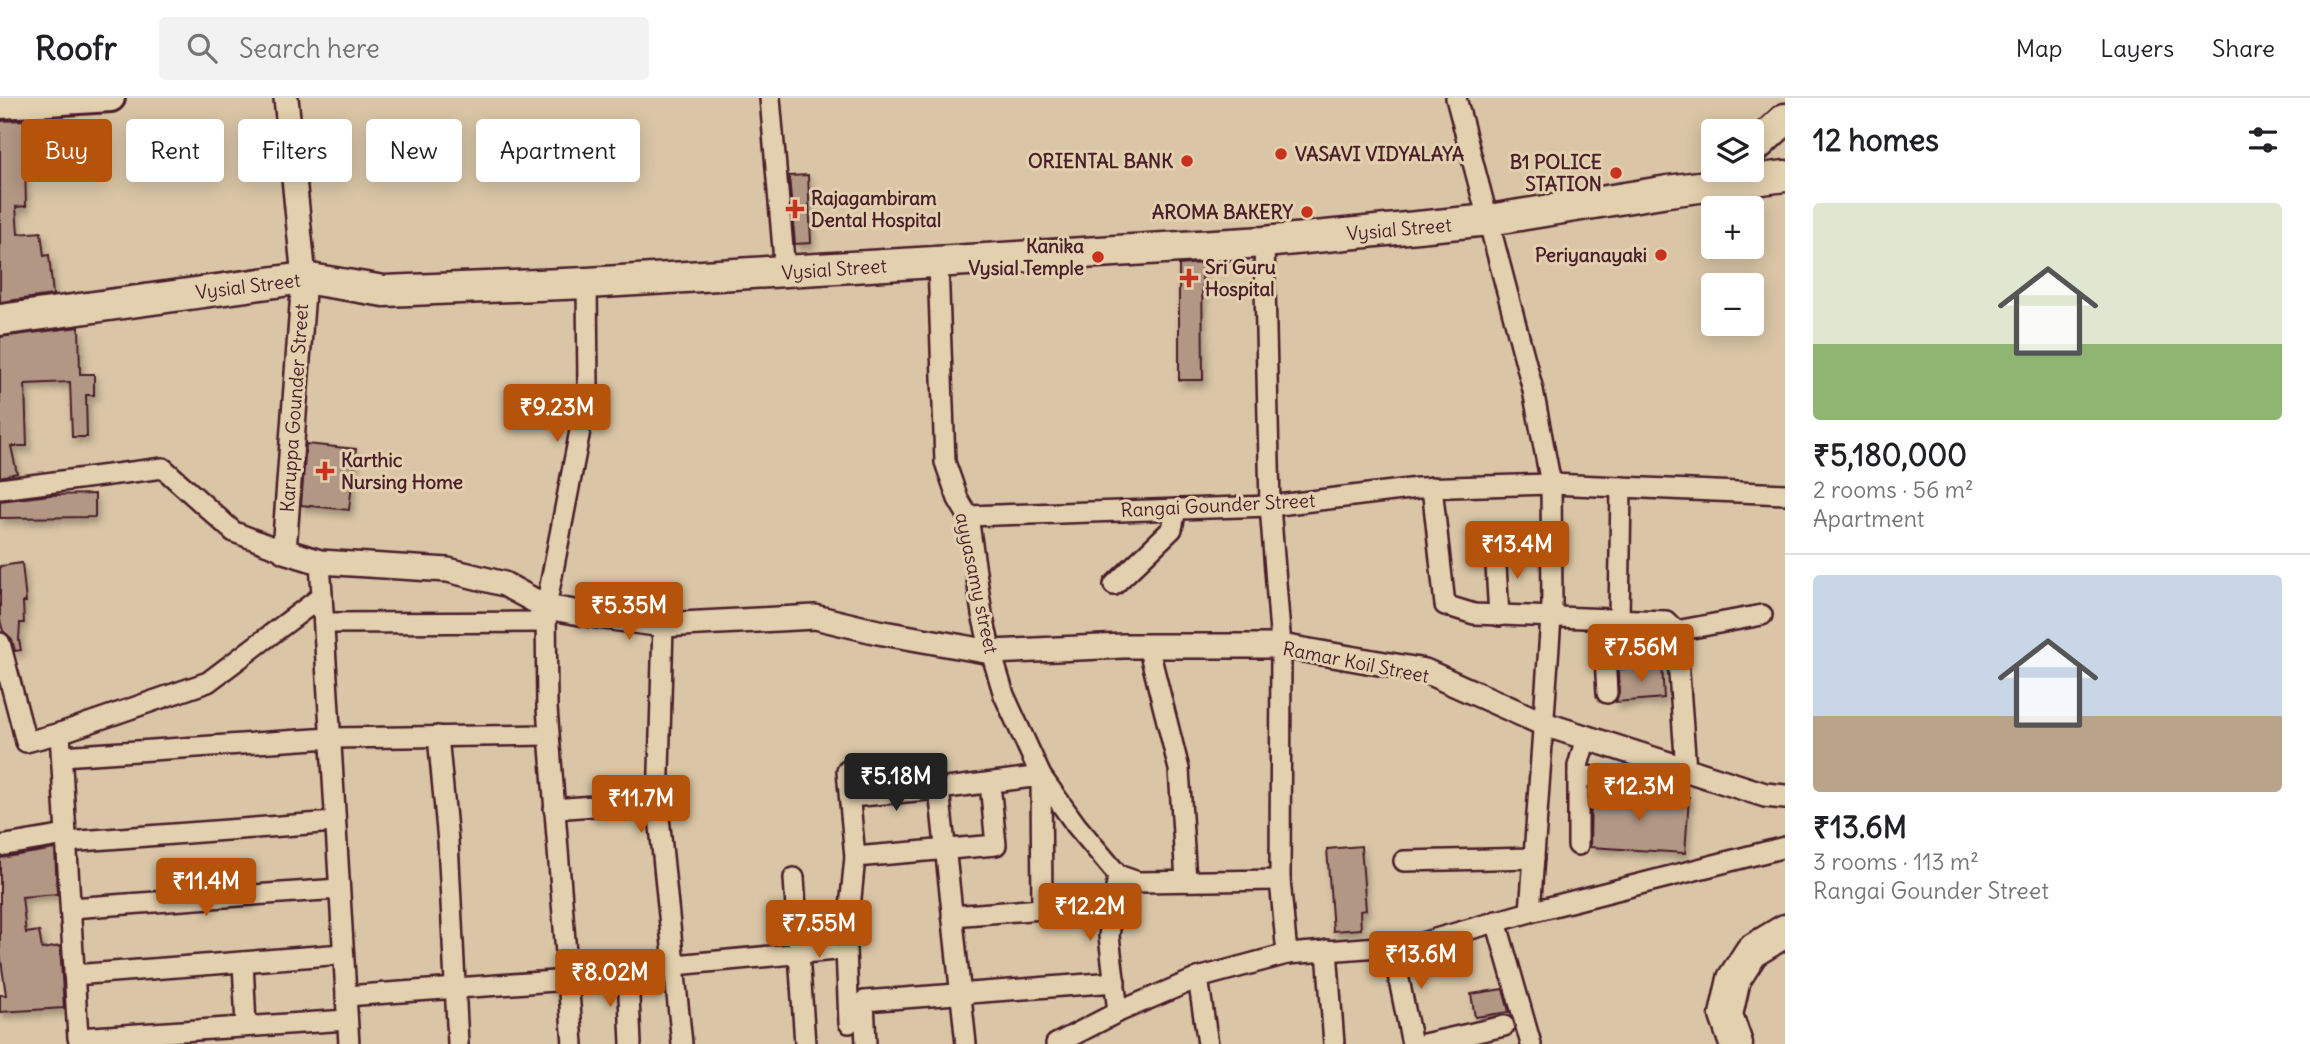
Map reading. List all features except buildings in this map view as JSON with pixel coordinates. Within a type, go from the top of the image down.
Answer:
[{"type":"highway","points":[[1737,1044],[1726,1015],[1734,979],[1752,951],[1785,931]]},
{"type":"main road","points":[[0,105],[111,98]]},
{"type":"main road","points":[[1764,139],[1785,119]]},
{"type":"main road","name":"Vysial Street","points":[[1668,191],[1701,175]]},
{"type":"main road","name":"Vysial Street","points":[[0,320],[304,278],[384,290],[587,283],[1264,242],[1489,220],[1668,191],[1785,176]]},
{"type":"street","name":"Karuppa Gounder Street","points":[[284,551],[304,278],[286,98]]},
{"type":"street","points":[[770,98],[785,272]]},
{"type":"street","points":[[1456,98],[1533,390],[1551,484],[1551,618],[1530,912]]},
{"type":"street","points":[[1264,242],[1269,506],[1282,646],[1280,880],[1287,954]]},
{"type":"street","name":"ayyasamy street","points":[[938,263],[946,462],[958,499],[968,516],[982,614],[991,652],[1004,695],[1041,776],[1076,825],[1118,875]]},
{"type":"street","points":[[573,1044],[548,735],[546,615],[588,389],[587,283]]},
{"type":"street","points":[[0,489],[163,468],[234,531],[284,551]]},
{"type":"street","name":"Rangai Gounder Street","points":[[968,516],[1269,506],[1432,487],[1551,484],[1785,494]]},
{"type":"street","points":[[1432,487],[1445,605],[1474,614],[1499,616],[1666,621],[1676,631],[1686,770]]},
{"type":"street","points":[[1607,693],[1621,487]]},
{"type":"street","points":[[1114,585],[1172,529],[1176,509]]},
{"type":"street","points":[[1495,549],[1499,616]]},
{"type":"street","name":"Ramar Koil Street","points":[[284,551],[320,562],[448,570],[504,584],[546,615],[597,616],[663,625],[815,617],[878,632],[991,652],[1148,646],[1282,646],[1425,671],[1544,724],[1765,795],[1785,797]]},
{"type":"street","points":[[320,562],[349,1044]]},
{"type":"street","points":[[0,643],[26,742],[208,682],[322,596]]},
{"type":"street","points":[[324,623],[546,615]]},
{"type":"street","points":[[1676,631],[1762,615]]},
{"type":"street","points":[[663,625],[658,802],[682,1044]]},
{"type":"street","points":[[1148,646],[1179,769],[1186,881]]},
{"type":"street","points":[[60,733],[79,1041],[347,1020]]},
{"type":"street","points":[[62,756],[330,738],[548,735]]},
{"type":"street","points":[[438,736],[448,841],[458,1044]]},
{"type":"street","points":[[1577,845],[1577,766],[1586,738]]},
{"type":"street","points":[[847,771],[855,857],[846,949],[849,1023]]},
{"type":"street","points":[[1577,775],[1657,786]]},
{"type":"street","points":[[850,797],[1041,776],[1042,909],[953,916]]},
{"type":"street","points":[[855,857],[996,845],[990,782]]},
{"type":"street","points":[[939,789],[966,1044]]},
{"type":"street","points":[[554,809],[658,802]]},
{"type":"street","points":[[0,846],[66,839],[335,822]]},
{"type":"street","points":[[1056,1044],[1118,1012],[1198,978],[1287,954],[1418,944],[1530,912],[1785,848]]},
{"type":"street","points":[[1404,861],[1534,859]]},
{"type":"street","points":[[1118,1012],[1109,936],[1118,875],[1138,882],[1280,880]]},
{"type":"street","points":[[794,878],[805,1044]]},
{"type":"street","points":[[71,908],[339,889]]},
{"type":"street","points":[[1496,921],[1531,1044]]},
{"type":"street","points":[[1392,945],[1412,1044]]},
{"type":"street","points":[[346,996],[568,980],[675,965],[846,949]]},
{"type":"street","points":[[1327,950],[1334,1044]]},
{"type":"street","points":[[75,975],[343,954]]},
{"type":"street","points":[[243,962],[246,1026]]},
{"type":"street","points":[[628,972],[631,1044]]},
{"type":"street","points":[[1198,978],[1208,1044]]},
{"type":"street","points":[[866,1044],[864,1001],[1115,982]]},
{"type":"street","points":[[1424,1044],[1504,1026]]},
{"type":"place","name":"VASAVI VIDYALAYA","points":[[1281,154]]},
{"type":"place","name":"ORIENTAL BANK","points":[[1187,161]]},
{"type":"place","name":"B1 POLICE STATION","points":[[1616,173]]},
{"type":"place","name":"Rajagambiram Dental Hospital","points":[[795,209]]},
{"type":"place","name":"AROMA BAKERY","points":[[1307,212]]},
{"type":"place","name":"Periyanayaki","points":[[1661,255]]},
{"type":"place","name":"Kanika Vysial Temple","points":[[1098,257]]},
{"type":"place","name":"Sri Guru Hospital","points":[[1189,278]]},
{"type":"place","name":"Karthic Nursing Home","points":[[325,471]]}]
